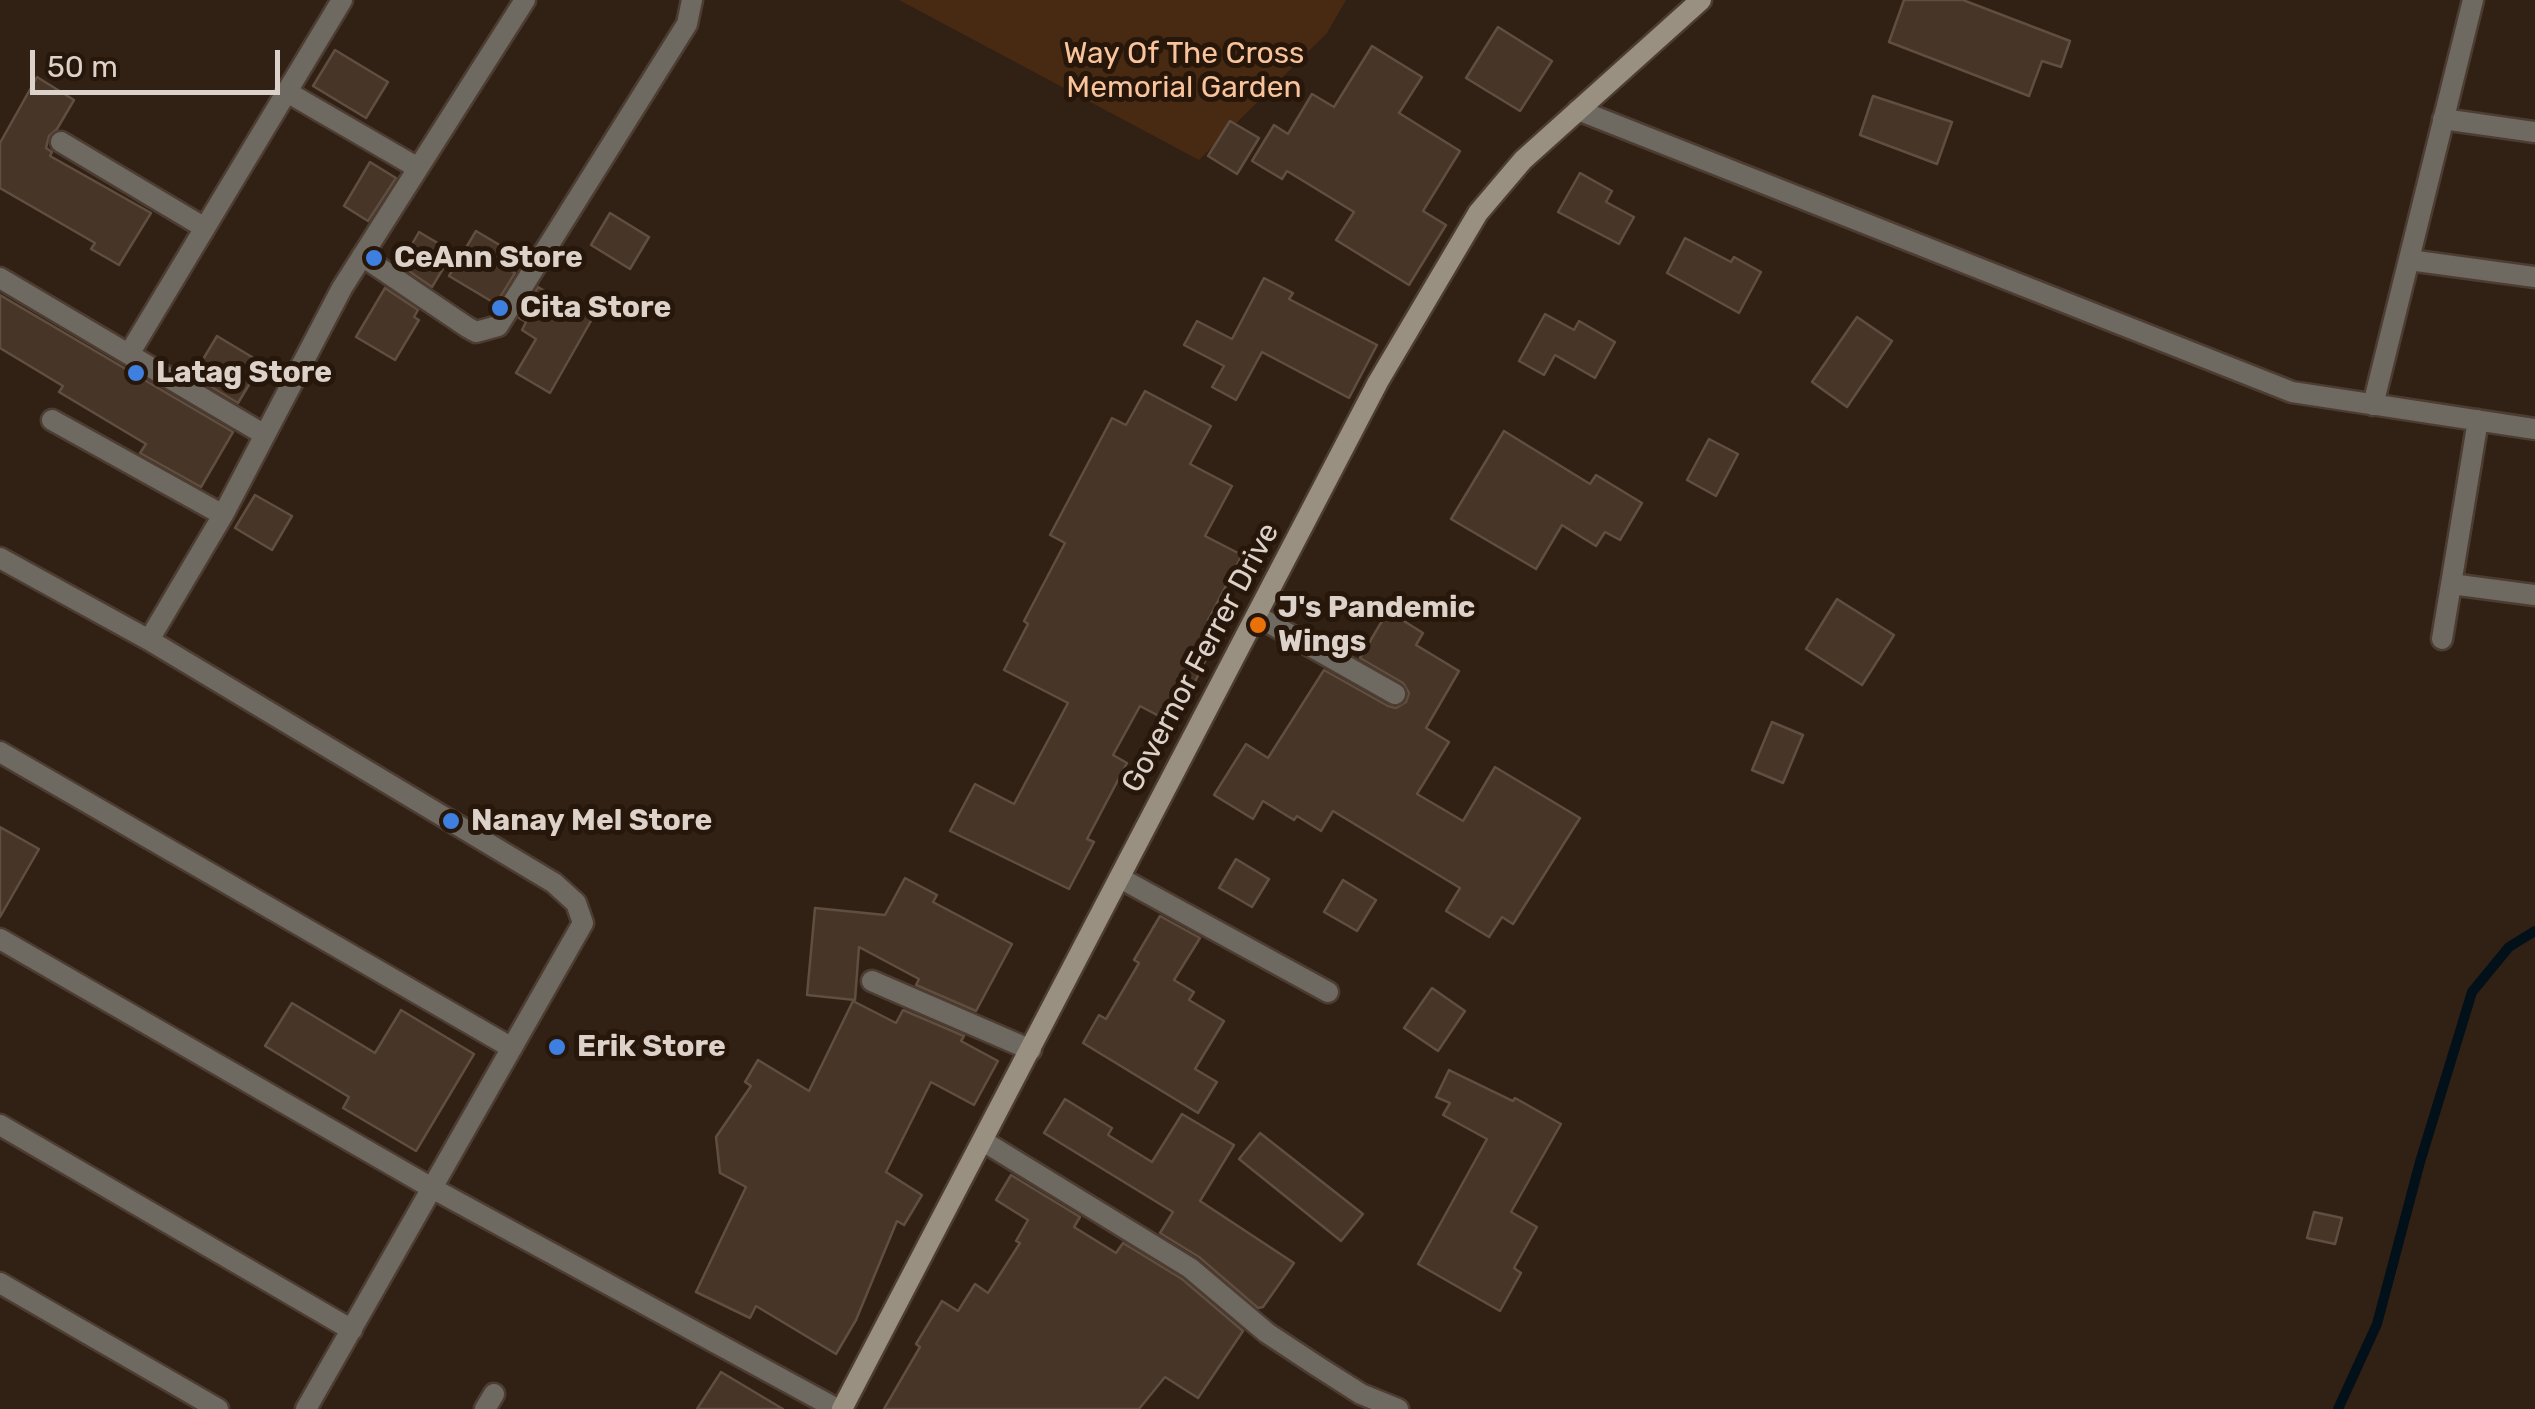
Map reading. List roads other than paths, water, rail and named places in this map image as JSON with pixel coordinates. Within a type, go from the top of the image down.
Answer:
[{"type":"main road","name":"Governor Ferrer Drive","points":[[839,1409],[1378,382],[1478,213],[1523,160],[1701,0]]},
{"type":"street","points":[[128,354],[342,0]]},
{"type":"street","points":[[149,640],[222,515],[362,256],[524,0]]},
{"type":"street","points":[[362,256],[476,332],[498,326],[687,24],[692,0]]},
{"type":"street","points":[[2373,405],[2473,0]]},
{"type":"street","points":[[287,92],[418,168]]},
{"type":"street","points":[[1578,110],[2292,392],[2535,429]]},
{"type":"street","points":[[2443,119],[2535,132]]},
{"type":"street","points":[[61,142],[205,228]]},
{"type":"street","points":[[2409,260],[2535,277]]},
{"type":"street","points":[[0,278],[265,435]]},
{"type":"street","points":[[52,420],[222,515]]},
{"type":"street","points":[[2442,639],[2478,420]]},
{"type":"street","points":[[0,558],[149,640],[554,883],[576,903],[583,923],[306,1409]]},
{"type":"street","points":[[2451,584],[2535,595]]},
{"type":"street","points":[[1257,616],[1394,694]]},
{"type":"street","points":[[0,752],[512,1048]]},
{"type":"street","points":[[1120,878],[1328,992]]},
{"type":"street","points":[[0,939],[430,1187],[839,1409]]},
{"type":"street","points":[[872,981],[1030,1050]]},
{"type":"street","points":[[0,1125],[352,1330]]},
{"type":"street","points":[[983,1141],[1190,1268],[1267,1333],[1346,1384],[1398,1409]]},
{"type":"street","points":[[0,1283],[218,1409]]},
{"type":"waterway","points":[[2338,1409],[2377,1324],[2420,1162],[2472,992],[2509,947],[2535,931]]},
{"type":"place","name":"CeAnn Store","points":[[374,258]]},
{"type":"place","name":"Cita Store","points":[[500,308]]},
{"type":"place","name":"Latag Store","points":[[136,373]]},
{"type":"place","name":"J's Pandemic Wings","points":[[1258,625]]},
{"type":"place","name":"Nanay Mel Store","points":[[451,821]]},
{"type":"place","name":"Erik Store","points":[[557,1047]]},
{"type":"park label","name":"Way Of The Cross Memorial Garden","points":[[1184,71]]}]
